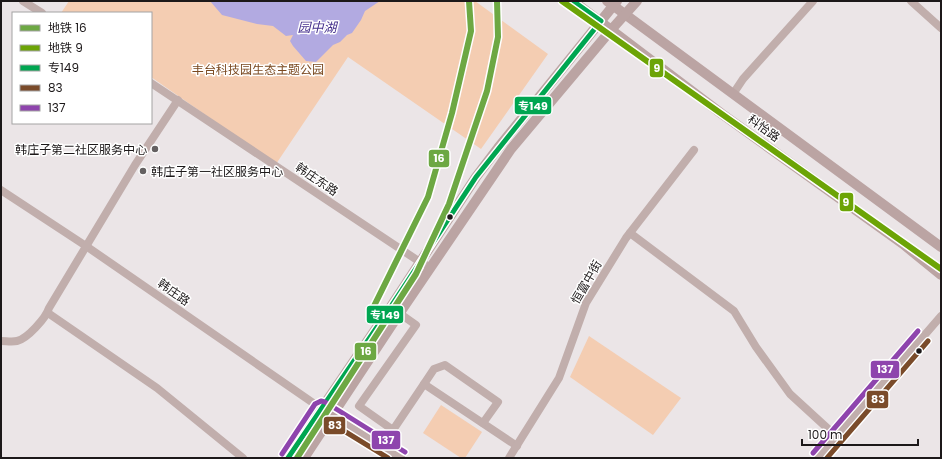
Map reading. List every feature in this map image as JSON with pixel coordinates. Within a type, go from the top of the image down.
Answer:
[{"type":"main road","name":"科怡路","points":[[573,1],[722,114],[902,244],[941,275]]},
{"type":"main road","points":[[304,458],[399,313],[511,149],[637,1]]},
{"type":"main road","name":"科怡路","points":[[612,3],[625,15],[941,247]]},
{"type":"main road","points":[[288,458],[476,177],[601,21],[612,3]]},
{"type":"street","points":[[23,1],[40,12]]},
{"type":"street","points":[[733,94],[743,79],[813,1]]},
{"type":"street","points":[[910,1],[941,28]]},
{"type":"street","name":"韩庄东路","points":[[152,84],[420,262],[430,267]]},
{"type":"street","points":[[1,341],[17,341],[28,335],[48,313],[49,308],[135,165],[178,100]]},
{"type":"street","name":"恒富中街","points":[[509,458],[559,378],[586,303],[630,233],[694,150]]},
{"type":"street","name":"韩庄路","points":[[1,190],[86,246],[332,416],[400,458]]},
{"type":"street","points":[[630,233],[734,311],[756,347],[790,394],[837,436]]},
{"type":"street","points":[[48,313],[157,388],[244,458]]},
{"type":"street","points":[[399,313],[416,325],[359,406],[393,430],[434,369],[445,366],[498,402],[483,423]]},
{"type":"street","points":[[818,458],[941,316]]},
{"type":"street","points":[[424,384],[517,446]]},
{"type":"green space","name":"丰台科技园生态主题公园","points":[[69,1],[475,1],[548,54],[481,149],[348,57],[276,164],[152,78],[152,12],[62,12]]},
{"type":"green space","points":[[589,336],[681,398],[653,435],[570,377]]},
{"type":"green space","points":[[441,405],[482,432],[465,458],[461,458],[423,433]]},
{"type":"water","name":"园中湖","points":[[210,1],[380,1],[365,11],[352,33],[347,35],[340,42],[333,45],[316,62],[306,61],[293,46],[290,41],[293,35],[286,36],[273,26],[257,24],[222,15]]},
{"type":"metro line","name":"16","points":[[374,306],[428,197],[452,113],[471,31],[469,1]]},
{"type":"metro line","name":"16","points":[[297,458],[416,274],[449,204],[487,91],[498,37],[497,1]]},
{"type":"metro line","name":"9","points":[[562,1],[941,269]]},
{"type":"transit line","name":"专149","points":[[288,458],[390,308],[476,177],[601,21],[573,1]]},
{"type":"transit line","name":"137","points":[[813,453],[918,331]]},
{"type":"transit line","name":"83","points":[[827,458],[928,341]]},
{"type":"transit line","name":"137","points":[[282,454],[315,404],[321,401],[325,402],[405,452]]},
{"type":"transit line","name":"83","points":[[296,458],[323,418],[388,458]]},
{"type":"place","name":"韩庄子第二社区服务中心","points":[[155,149]]},
{"type":"place","name":"韩庄子第一社区服务中心","points":[[143,171]]}]
